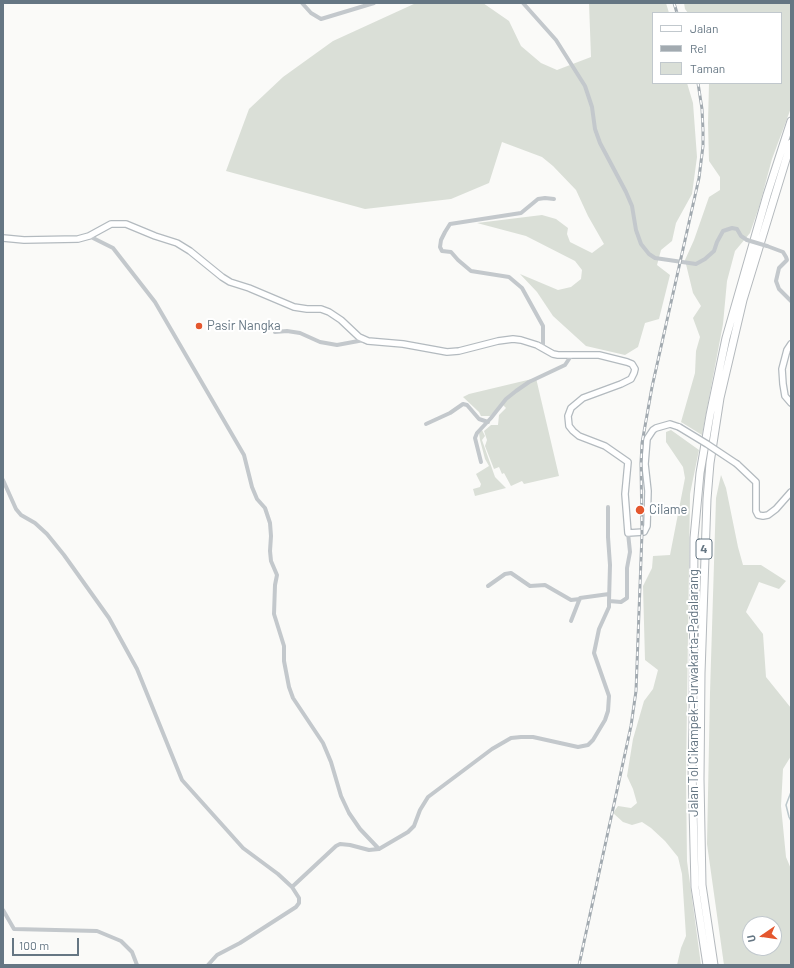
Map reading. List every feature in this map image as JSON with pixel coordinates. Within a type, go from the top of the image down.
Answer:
[{"type":"highway","name":"Jalan Tol Cikampek–Purwakarta–Padalarang","points":[[707,965],[695,887],[692,767],[694,538],[699,486],[703,452],[726,338],[767,195],[791,121]]},
{"type":"highway","name":"Jalan Tol Cikampek–Purwakarta–Padalarang","points":[[714,965],[702,885],[700,779],[701,673],[704,613],[704,540],[710,462],[722,391],[744,300],[791,143]]},
{"type":"street","points":[[302,3],[311,13],[320,19],[374,3]]},
{"type":"street","points":[[524,3],[556,40],[584,86],[592,107],[595,129],[600,144],[626,192],[632,206],[636,230],[641,244],[649,254],[655,258],[696,264],[705,259],[714,251],[723,231],[732,228],[737,229],[741,236],[747,240],[779,250],[785,254],[787,260],[779,268],[776,281],[779,289],[791,301]]},
{"type":"street","points":[[543,348],[543,326],[522,288],[509,277],[471,271],[451,252],[442,250],[440,247],[441,240],[450,224],[521,213],[538,199],[554,199]]},
{"type":"street","points":[[3,238],[24,240],[78,239],[89,236],[111,224],[126,224],[177,243],[190,251],[230,282],[294,306],[307,309],[321,309],[329,312],[341,320],[359,337],[365,340]]},
{"type":"street","points":[[89,236],[112,248],[155,302],[244,455],[252,487],[257,499],[265,508],[270,523],[271,561],[277,575],[275,585],[274,614],[284,646],[285,668],[293,698],[323,743],[331,762],[341,796],[349,813],[360,829],[379,849]]},
{"type":"street","points":[[275,332],[287,331],[300,333],[320,342],[337,344],[365,340],[403,344],[442,352],[459,350],[498,341],[521,340],[543,348],[552,354],[571,356],[604,356],[628,362],[633,366],[635,369],[633,376],[628,381],[579,400],[571,408],[568,416],[569,426],[573,431],[580,436],[605,446],[628,462],[625,494],[630,552],[627,568],[627,598],[621,602],[609,600]]},
{"type":"street","points":[[791,344],[787,350],[782,369],[785,396],[791,403]]},
{"type":"street","points":[[481,462],[475,436],[506,399],[529,382],[565,365],[571,356]]},
{"type":"street","points":[[426,424],[450,413],[463,404],[469,407],[479,419],[488,422]]},
{"type":"street","points":[[628,533],[644,532],[647,526],[648,491],[645,464],[647,439],[656,428],[670,424],[708,444],[737,464],[756,482],[756,511],[758,515],[768,516],[791,492]]},
{"type":"street","points":[[3,480],[16,509],[21,515],[34,523],[64,554],[109,618],[137,669],[182,780],[243,848],[278,874],[292,887],[299,898],[299,903],[296,907],[240,943],[217,955],[208,965]]},
{"type":"street","points":[[292,887],[340,844],[343,843],[369,850],[379,849],[408,832],[414,826],[424,802],[434,792],[492,749],[511,738],[521,736],[533,737],[578,747],[588,745],[593,740],[608,712],[608,696],[594,653],[599,629],[609,607],[610,565],[608,507]]},
{"type":"street","points":[[488,586],[508,573],[511,573],[530,586],[545,585],[571,600],[609,594]]},
{"type":"street","points":[[571,621],[580,599]]},
{"type":"street","points":[[3,910],[14,929],[97,931],[121,941],[132,952],[137,965]]},
{"type":"green space","points":[[416,3],[483,3],[509,21],[521,46],[541,63],[557,70],[591,57],[589,3],[666,3],[669,12],[652,12],[652,84],[687,84],[693,103],[697,157],[692,194],[676,223],[672,241],[661,250],[657,265],[670,275],[659,319],[645,323],[638,347],[625,355],[586,346],[553,316],[537,292],[520,274],[558,290],[571,287],[581,279],[582,270],[575,261],[526,236],[477,223],[542,215],[556,219],[568,228],[567,234],[570,242],[592,253],[604,244],[588,216],[576,190],[553,166],[542,157],[502,142],[489,183],[451,199],[365,209],[226,171],[249,109],[283,77],[333,41]]},
{"type":"green space","points":[[684,3],[791,3],[791,108],[772,159],[759,207],[750,233],[735,251],[727,281],[723,324],[702,435],[681,422],[695,373],[696,351],[700,337],[693,318],[701,306],[693,293],[685,260],[694,240],[709,197],[720,190],[720,177],[709,161],[709,84],[782,84],[782,12],[687,12]]},
{"type":"green space","points":[[536,378],[559,476],[524,484],[522,481],[511,486],[504,473],[502,474],[499,467],[494,469],[485,446],[487,440],[484,431],[491,425],[498,425],[499,415],[506,408],[502,404],[490,416],[481,416],[479,412],[463,397],[469,394]]},
{"type":"green space","points":[[482,430],[485,436],[482,440],[495,477],[506,488],[475,496],[473,489],[480,487],[481,484],[476,474],[489,466],[485,459],[480,440],[479,433]]},
{"type":"green space","points":[[671,430],[699,450],[690,494],[686,776],[687,861],[701,965],[677,965],[681,948],[686,936],[682,874],[678,857],[665,841],[651,828],[642,822],[632,825],[623,822],[613,813],[618,806],[631,808],[637,803],[627,776],[633,739],[644,701],[653,689],[658,670],[645,660],[643,586],[652,568],[653,556],[670,555],[685,478],[683,467],[666,442],[666,432]]},
{"type":"green space","points":[[721,475],[726,488],[743,565],[761,565],[786,581],[779,589],[759,582],[746,612],[763,634],[766,677],[791,708],[791,756],[783,769],[781,806],[786,857],[791,869],[791,965],[724,965],[707,844],[716,498]]},
{"type":"waterway","points":[[791,792],[786,805],[791,821]]},
{"type":"railway","points":[[674,3],[677,12]]},
{"type":"railway","points":[[579,965],[631,726],[636,691],[642,533],[642,443],[652,387],[699,178],[703,146],[703,130],[702,109],[698,84]]},
{"type":"place","name":"Pasir Nangka","points":[[199,326]]},
{"type":"place","name":"Cilame","points":[[640,510]]}]
